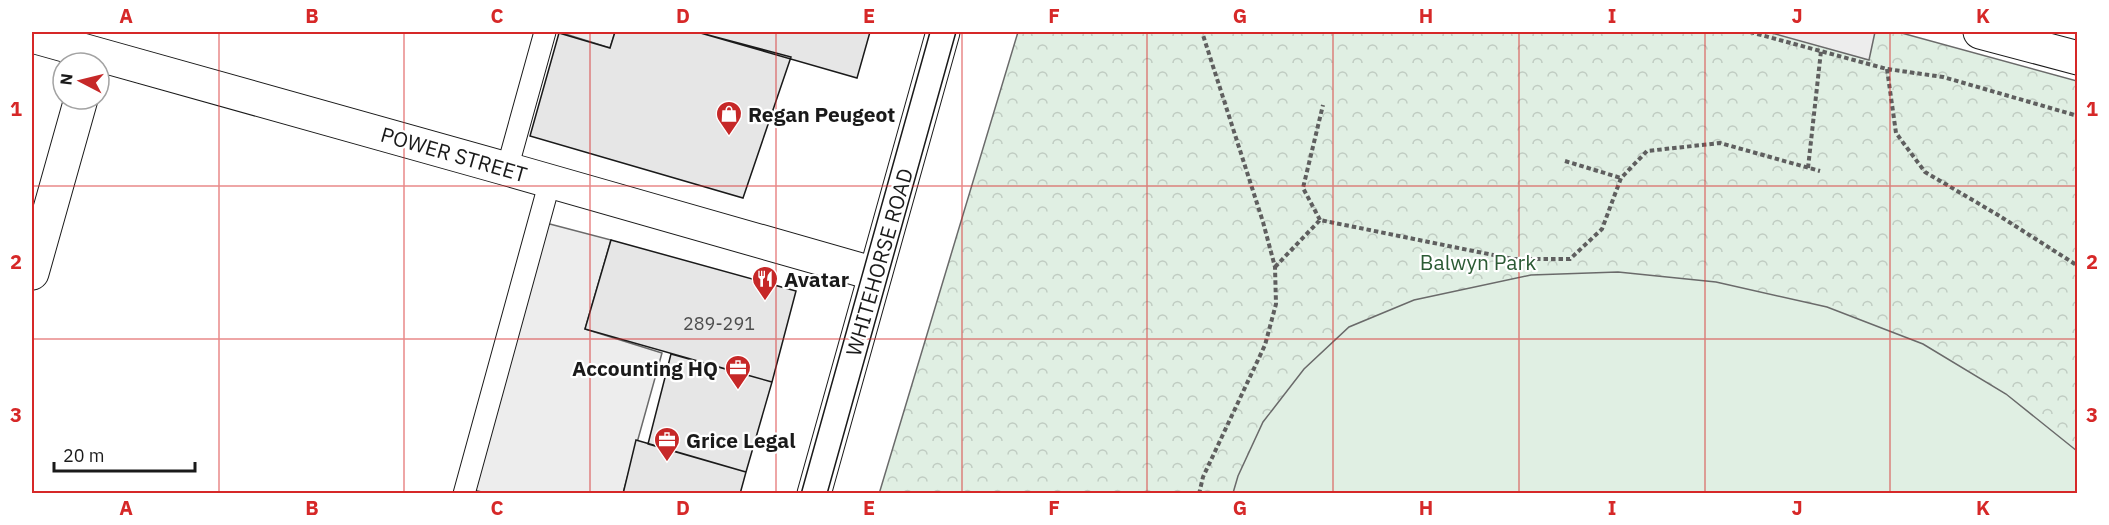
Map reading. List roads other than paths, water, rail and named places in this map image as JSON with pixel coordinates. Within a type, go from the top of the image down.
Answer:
[{"type":"street","name":"WHITEHORSE ROAD","points":[[814,494],[943,32]]},
{"type":"street","points":[[1980,32],[2078,58]]},
{"type":"street","name":"POWER STREET","points":[[32,36],[96,50],[875,274]]},
{"type":"street","points":[[32,273],[78,111]]},
{"type":"lane","points":[[507,169],[545,32]]},
{"type":"lane","points":[[464,494],[550,181]]},
{"type":"tram line","points":[[801,494],[930,32]]},
{"type":"tram line","points":[[827,494],[956,32]]},
{"type":"place","name":"Regan Peugeot","points":[[729,137]]},
{"type":"place","name":"Avatar","points":[[765,302]]},
{"type":"place","name":"Accounting HQ","points":[[738,391]]},
{"type":"place","name":"Grice Legal","points":[[667,463]]},
{"type":"park label","name":"Balwyn Park","points":[[1478,262]]}]
